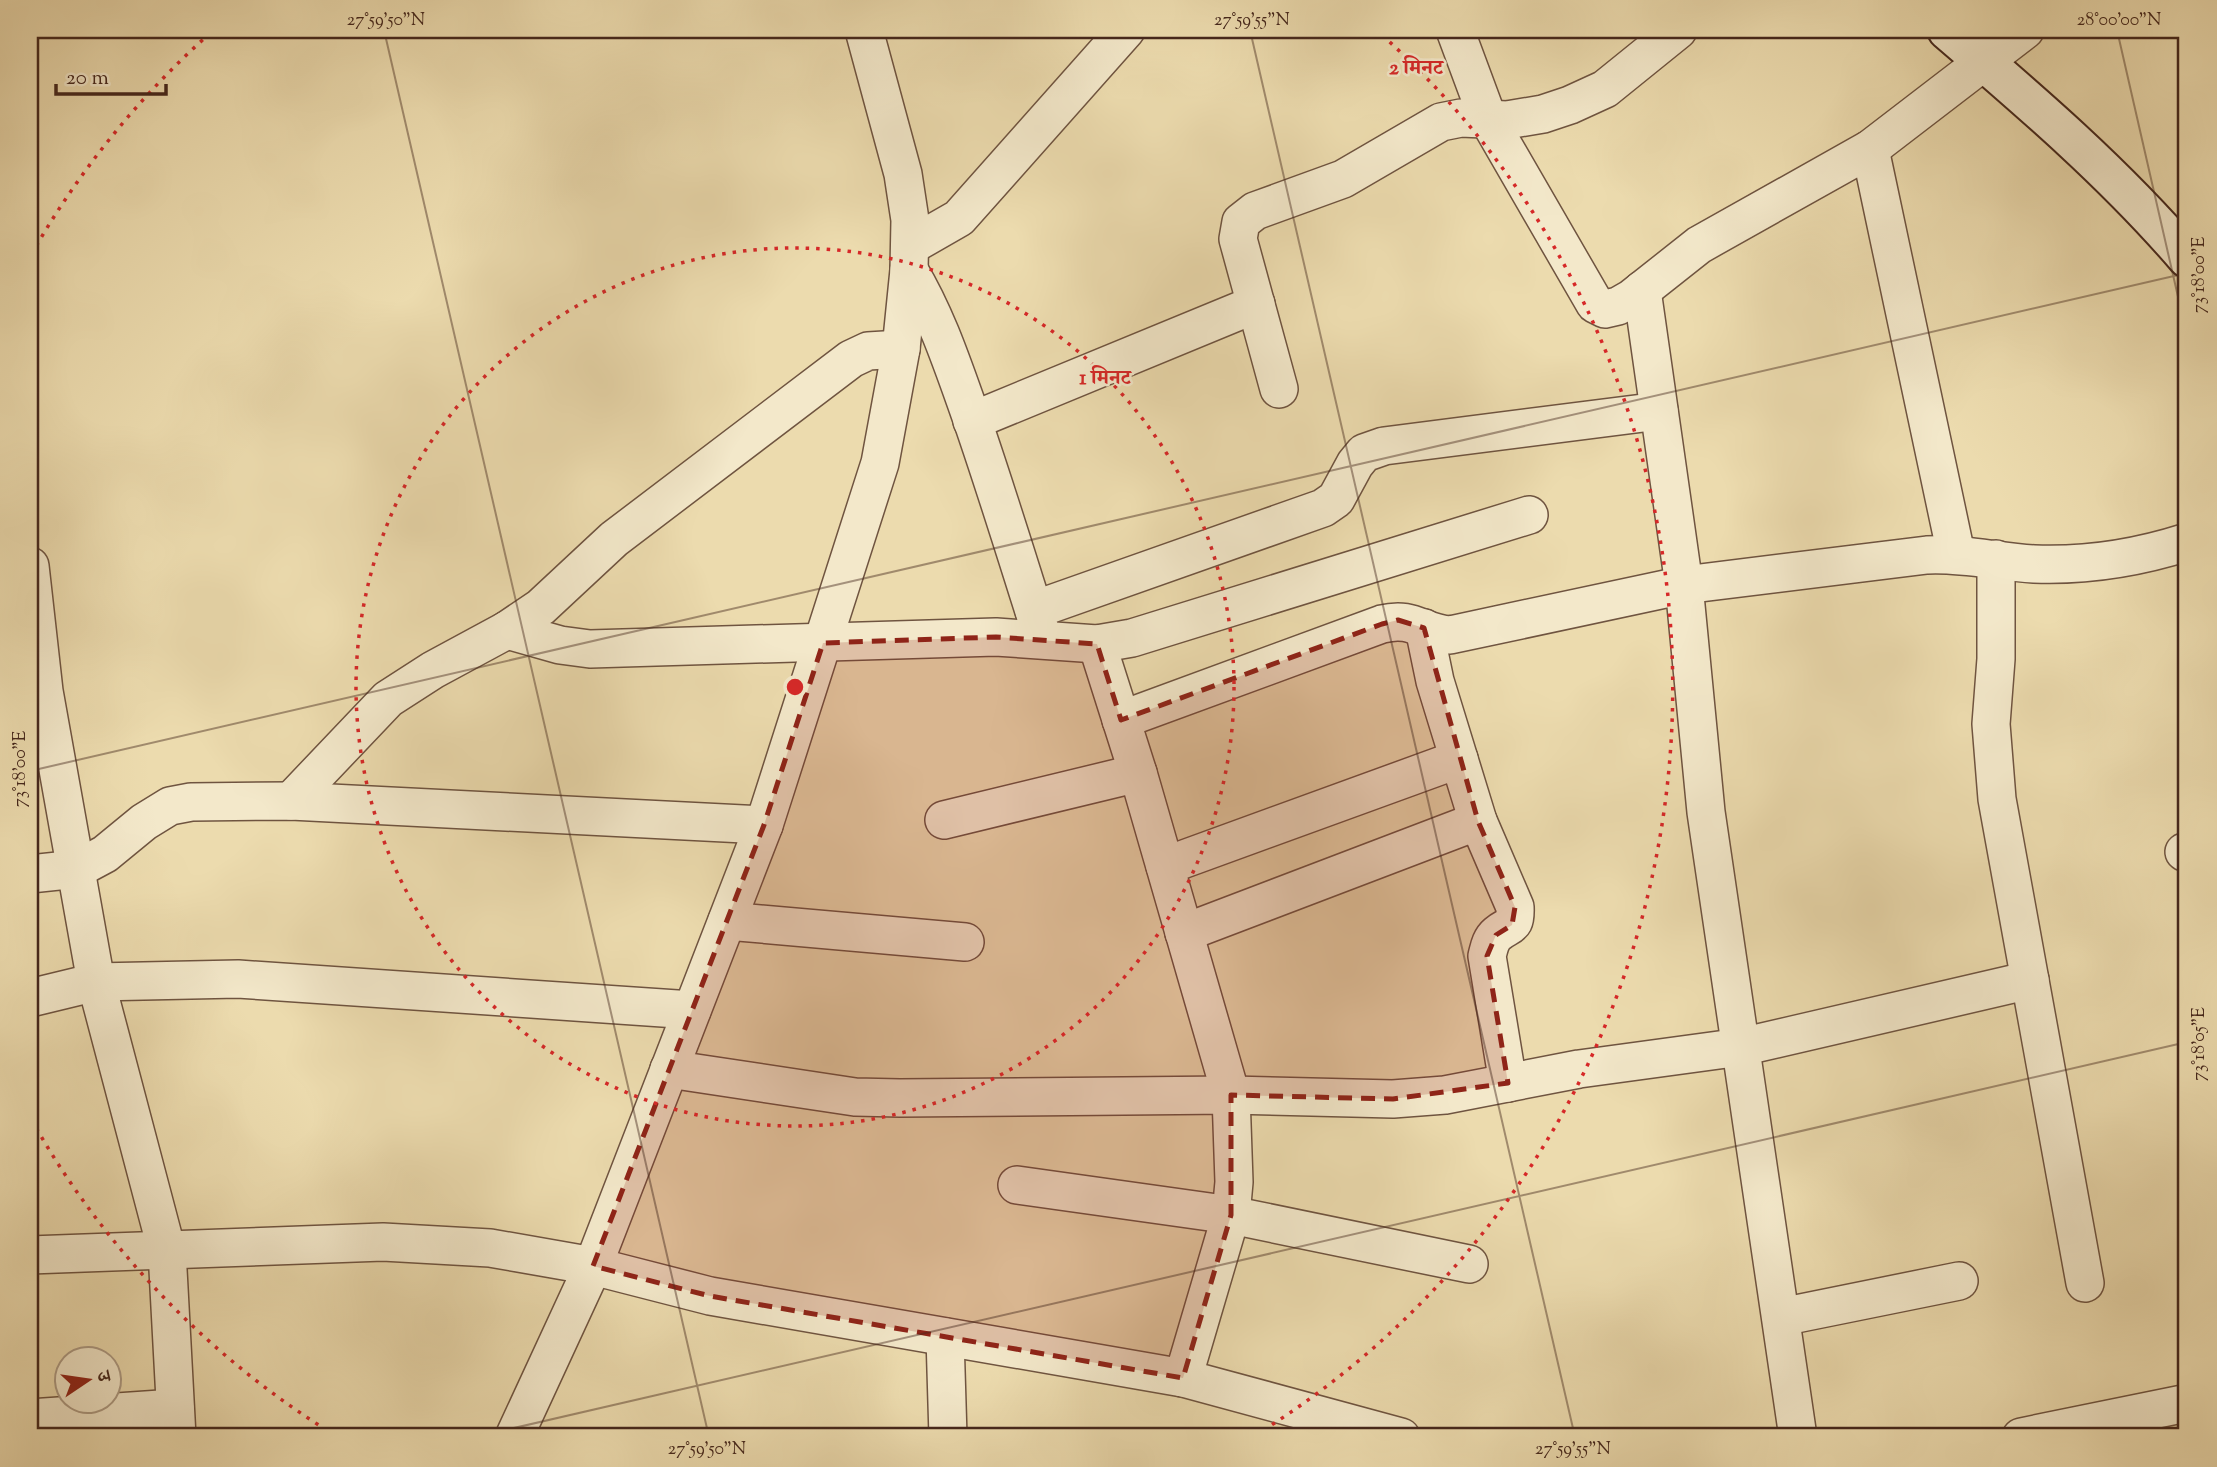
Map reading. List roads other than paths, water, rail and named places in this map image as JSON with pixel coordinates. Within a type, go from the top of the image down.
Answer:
[{"type":"street","points":[[514,1437],[593,1266],[764,825],[880,463],[901,349],[910,258],[910,220],[903,174],[864,30]]},
{"type":"street","points":[[910,258],[958,218],[1126,30]]},
{"type":"street","points":[[1455,30],[1488,119],[1595,304],[1605,309],[1618,306],[1642,290],[1699,245],[1870,149],[2019,31]]},
{"type":"street","points":[[1279,388],[1238,239],[1241,222],[1255,211],[1343,179],[1441,122],[1461,118],[1507,120],[1543,114],[1605,89],[1678,30]]},
{"type":"street","points":[[1947,30],[2041,110],[2147,211],[2187,258]]},
{"type":"street","points":[[1870,149],[1956,554]]},
{"type":"street","points":[[910,258],[933,312],[972,421],[1038,624]]},
{"type":"street","points":[[1642,290],[1684,585],[1706,812],[1798,1437]]},
{"type":"street","points":[[972,421],[1256,304]]},
{"type":"street","points":[[291,800],[388,699],[433,670],[507,630],[541,607],[614,539],[851,359],[880,348],[901,349]]},
{"type":"street","points":[[507,630],[559,645],[590,649],[996,637],[1038,624],[1322,508],[1336,499],[1364,453],[1384,446],[1659,411]]},
{"type":"street","points":[[1038,624],[1097,644],[1132,638],[1529,515]]},
{"type":"street","points":[[1121,720],[1398,620],[1411,622],[1433,634],[1450,635],[1684,585],[1927,555],[1956,554],[2032,564],[2085,564],[2155,552],[2187,542]]},
{"type":"street","points":[[1996,559],[1996,659],[1991,724],[1997,799],[2085,1283]]},
{"type":"street","points":[[30,566],[37,691],[77,869],[96,982],[167,1251],[176,1423],[30,1418]]},
{"type":"street","points":[[1424,628],[1435,681],[1478,821],[1515,907],[1516,918],[1512,925],[1496,935],[1486,956],[1508,1083]]},
{"type":"street","points":[[1097,644],[1138,773],[1231,1095],[1234,1170],[1231,1215],[1183,1378]]},
{"type":"street","points":[[1165,866],[1459,760]]},
{"type":"street","points":[[944,820],[1138,773]]},
{"type":"street","points":[[30,874],[77,869],[106,854],[144,822],[170,806],[191,802],[291,800],[764,825]]},
{"type":"street","points":[[1184,933],[1478,821]]},
{"type":"street","points":[[727,921],[965,942]]},
{"type":"street","points":[[30,998],[96,982],[238,979],[692,1010]]},
{"type":"street","points":[[669,1069],[855,1097],[1231,1095],[1394,1099],[1445,1095],[1579,1069],[1741,1047],[2030,980]]},
{"type":"street","points":[[1017,1185],[1231,1215],[1469,1264]]},
{"type":"street","points":[[30,1255],[383,1242],[490,1248],[593,1266],[710,1296],[1183,1378],[1401,1437]]},
{"type":"street","points":[[1781,1317],[1959,1281]]},
{"type":"street","points":[[945,1337],[948,1437]]},
{"type":"street","points":[[2021,1437],[2187,1403]]}]
